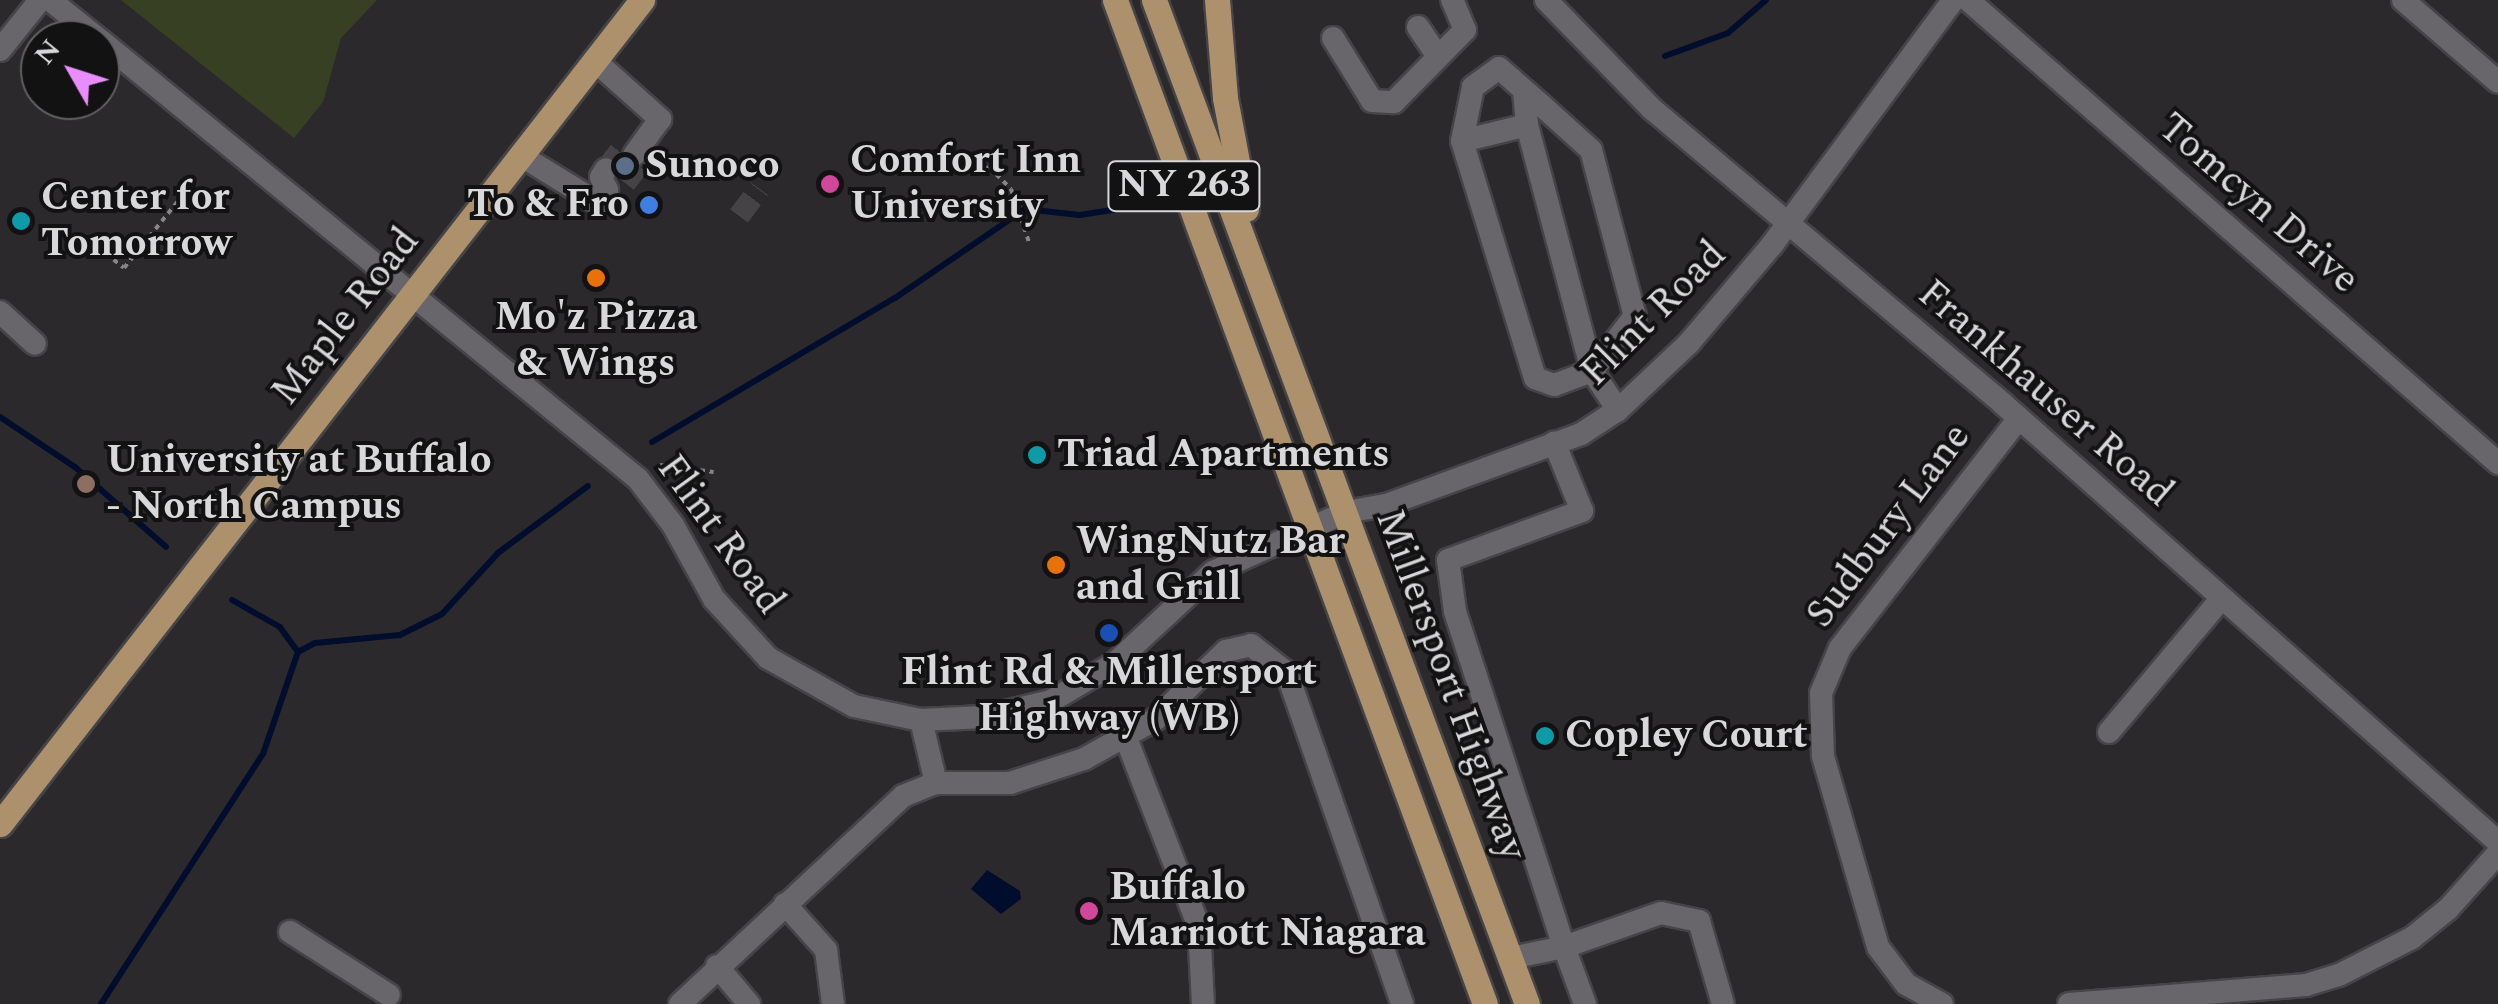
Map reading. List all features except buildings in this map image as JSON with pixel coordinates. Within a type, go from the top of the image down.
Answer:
[{"type":"main road","name":"Maple Road","points":[[0,824],[642,0]]},
{"type":"main road","name":"Millersport Highway","points":[[1114,0],[1486,1004]]},
{"type":"main road","name":"Millersport Highway","points":[[1154,0],[1526,1004]]},
{"type":"main road","points":[[1217,0],[1225,98],[1255,268]]},
{"type":"street","points":[[0,50],[40,0]]},
{"type":"street","name":"Flint Road","points":[[50,0],[75,20]]},
{"type":"street","points":[[1333,38],[1372,101],[1394,102],[1465,30],[1452,0]]},
{"type":"street","name":"Frankhauser Road","points":[[1546,0],[1626,85],[2020,418],[2498,842]]},
{"type":"street","name":"Flint Road","points":[[120,56],[638,479],[673,525],[714,600],[768,658],[854,706],[920,720],[1018,712],[1077,688],[1144,638],[1188,589],[1311,526],[1346,512],[1386,505],[1554,442],[1618,410],[1689,343],[1788,225],[1953,0]]},
{"type":"street","name":"Tomcyn Drive","points":[[1968,0],[2498,464]]},
{"type":"street","points":[[2402,0],[2498,82]]},
{"type":"street","points":[[1418,27],[1438,57]]},
{"type":"street","points":[[594,60],[660,119],[636,151]]},
{"type":"street","points":[[1499,68],[1524,90],[1592,150],[1636,316],[1592,370],[1554,384],[1536,378],[1462,141],[1473,87],[1488,70],[1499,68]]},
{"type":"street","points":[[1524,90],[1527,125],[1592,370],[1618,410]]},
{"type":"street","points":[[1462,141],[1527,125]]},
{"type":"street","points":[[520,155],[598,203],[614,180]]},
{"type":"street","points":[[0,312],[35,344]]},
{"type":"street","name":"Sudbury Lane","points":[[1942,1004],[1906,984],[1878,947],[1823,756],[1820,694],[1840,648],[2020,418]]},
{"type":"street","points":[[1554,442],[1582,510],[1448,560],[1455,611],[1585,1004]]},
{"type":"street","points":[[2109,732],[2221,598]]},
{"type":"street","points":[[680,1004],[902,796],[936,783],[1010,783],[1126,738],[1170,707],[1226,651],[1251,645],[1287,673],[1402,1004]]},
{"type":"street","points":[[920,720],[936,783]]},
{"type":"street","points":[[1126,738],[1199,928],[1203,1004]]},
{"type":"street","points":[[2069,1004],[2306,985],[2339,975],[2412,938],[2448,909],[2498,853]]},
{"type":"street","points":[[784,904],[826,950],[834,1004]]},
{"type":"street","points":[[1511,958],[1564,948],[1661,913],[1699,921],[1723,1004]]},
{"type":"street","points":[[290,932],[389,995]]},
{"type":"street","points":[[717,966],[750,1004]]},
{"type":"path","points":[[974,172],[989,167],[1011,189],[1030,245]]},
{"type":"path","points":[[98,247],[124,268],[191,185]]},
{"type":"path","points":[[660,466],[714,472]]},
{"type":"green space","points":[[121,0],[377,0],[341,38],[323,102],[294,138]]},
{"type":"water","points":[[987,870],[1020,891],[1021,899],[1001,914],[971,889]]},
{"type":"waterway","points":[[1665,56],[1728,33],[1766,0]]},
{"type":"waterway","points":[[652,442],[895,298],[1025,209],[1080,215],[1131,207]]},
{"type":"waterway","points":[[0,417],[75,467],[166,547]]},
{"type":"waterway","points":[[298,652],[315,643],[400,635],[442,614],[498,553],[588,486]]},
{"type":"waterway","points":[[101,1004],[263,754],[298,652],[280,627],[232,600]]},
{"type":"tunnel","points":[[606,169],[623,147]]},
{"type":"tunnel","points":[[625,183],[642,161]]},
{"type":"tunnel","points":[[739,216],[759,189]]},
{"type":"place","name":"Sunoco","points":[[625,166]]},
{"type":"place","name":"Comfort Inn University","points":[[830,184]]},
{"type":"place","name":"To & Fro","points":[[649,205]]},
{"type":"place","name":"Center for Tomorrow","points":[[21,221]]},
{"type":"place","name":"Mo'z Pizza & Wings","points":[[596,278]]},
{"type":"place","name":"Triad Apartments","points":[[1037,455]]},
{"type":"place","name":"University at Buffalo - North Campus","points":[[86,484]]},
{"type":"place","name":"WingNutz Bar and Grill","points":[[1056,565]]},
{"type":"place","name":"Flint Rd & Millersport Highway (WB)","points":[[1109,633]]},
{"type":"place","name":"Copley Court","points":[[1545,736]]},
{"type":"place","name":"Buffalo Marriott Niagara","points":[[1089,911]]}]
